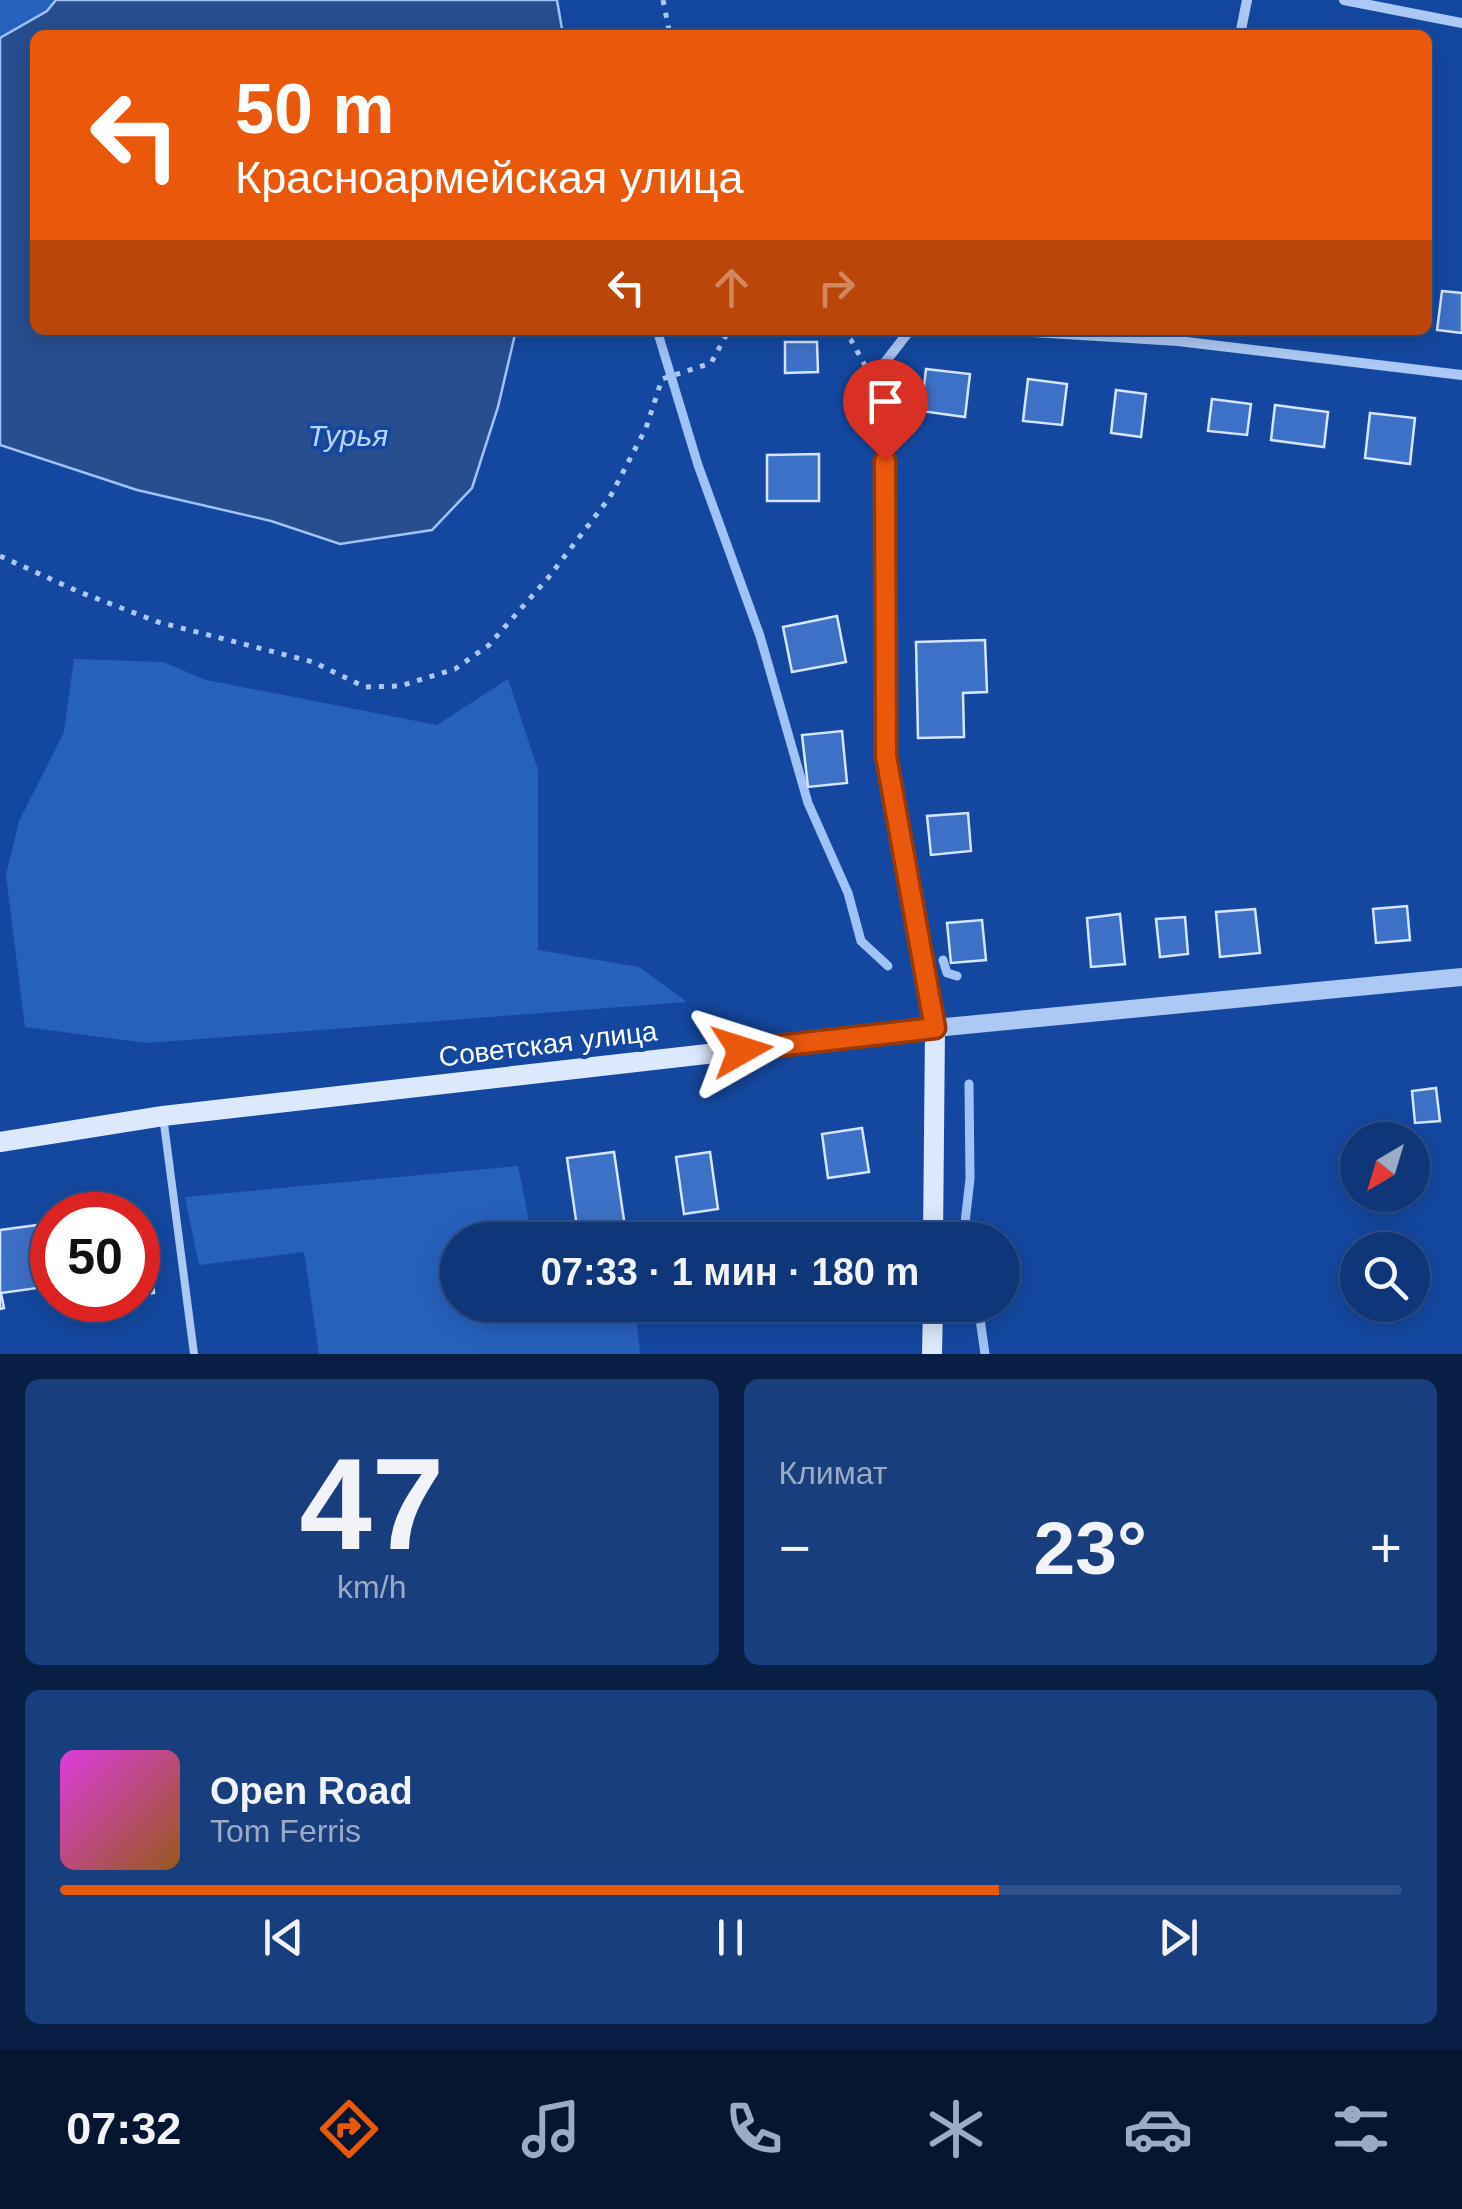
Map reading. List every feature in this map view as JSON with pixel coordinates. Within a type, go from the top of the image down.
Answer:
[{"type":"main road","name":"Советская улица","points":[[0,1142],[163,1116],[935,1028]]},
{"type":"main road","points":[[934,1222],[935,1028]]},
{"type":"main road","points":[[932,1354],[933,1322]]},
{"type":"street","points":[[1241,30],[1247,0]]},
{"type":"street","points":[[1344,0],[1462,23]]},
{"type":"street","points":[[906,335],[886,361],[886,756],[935,1028]]},
{"type":"street","points":[[1180,335],[1462,375]]},
{"type":"street","name":"Советская улица","points":[[935,1028],[1462,977]]},
{"type":"lane","points":[[163,1116],[194,1354]]},
{"type":"path","points":[[663,0],[669,30]]},
{"type":"path","points":[[0,556],[158,622],[313,662],[365,687],[400,686],[455,669],[490,645],[610,497],[646,428],[662,378],[711,363],[726,335]]},
{"type":"path","points":[[846,335],[886,392]]},
{"type":"shaded area","points":[[0,0],[56,0],[47,11],[0,38]]},
{"type":"shaded area","points":[[74,659],[163,662],[206,680],[437,725],[508,679],[538,770],[538,950],[639,967],[687,1002],[147,1043],[25,1027],[6,875],[19,821],[64,732]]},
{"type":"shaded area","points":[[518,1166],[529,1222],[440,1222],[440,1322],[637,1322],[640,1354],[319,1354],[304,1252],[199,1265],[185,1197]]},
{"type":"water","name":"Турья","points":[[56,0],[557,0],[562,30],[30,30],[30,335],[515,335],[498,407],[472,488],[432,530],[340,544],[271,521],[137,490],[0,445],[0,38],[47,11]]},
{"type":"building","points":[[1442,291],[1462,293],[1462,333],[1437,330]]},
{"type":"building","points":[[785,342],[817,342],[818,372],[785,373]]},
{"type":"building","points":[[926,369],[970,374],[965,417],[921,411]]},
{"type":"building","points":[[1028,379],[1067,384],[1062,425],[1023,421]]},
{"type":"building","points":[[1116,390],[1146,394],[1141,437],[1111,433]]},
{"type":"building","points":[[1212,399],[1251,404],[1247,435],[1208,431]]},
{"type":"building","points":[[1275,405],[1328,412],[1324,447],[1271,440]]},
{"type":"building","points":[[1370,413],[1415,418],[1410,464],[1365,458]]},
{"type":"building","points":[[819,454],[819,501],[767,501],[767,455]]},
{"type":"building","points":[[837,616],[846,662],[792,672],[783,627]]},
{"type":"building","points":[[985,640],[987,692],[963,693],[964,737],[918,738],[916,642]]},
{"type":"building","points":[[842,731],[847,783],[808,787],[802,735]]},
{"type":"building","points":[[968,813],[971,851],[931,855],[927,816]]},
{"type":"building","points":[[1407,906],[1410,940],[1376,943],[1373,909]]},
{"type":"building","points":[[1255,909],[1260,953],[1220,957],[1216,912]]},
{"type":"building","points":[[1120,914],[1125,964],[1091,967],[1087,918]]},
{"type":"building","points":[[1185,917],[1188,954],[1160,957],[1156,919]]},
{"type":"building","points":[[982,920],[986,960],[951,963],[947,923]]},
{"type":"building","points":[[1436,1088],[1440,1121],[1415,1122],[1412,1091]]},
{"type":"building","points":[[862,1128],[869,1172],[828,1178],[822,1134]]},
{"type":"building","points":[[614,1152],[624,1222],[576,1222],[567,1158]]},
{"type":"building","points":[[710,1152],[718,1209],[684,1214],[676,1157]]},
{"type":"building","points":[[30,1226],[30,1289],[1,1293],[4,1308],[0,1309],[0,1230]]},
{"type":"waterway","points":[[659,335],[698,465],[760,636],[808,803],[848,893],[861,941],[888,966]]},
{"type":"waterway","points":[[943,960],[947,973],[957,976]]},
{"type":"waterway","points":[[965,1222],[970,1179],[969,1084]]},
{"type":"waterway","points":[[980,1322],[985,1354]]},
{"type":"route","points":[[742,1050],[935,1028],[886,756],[885,461]]}]
